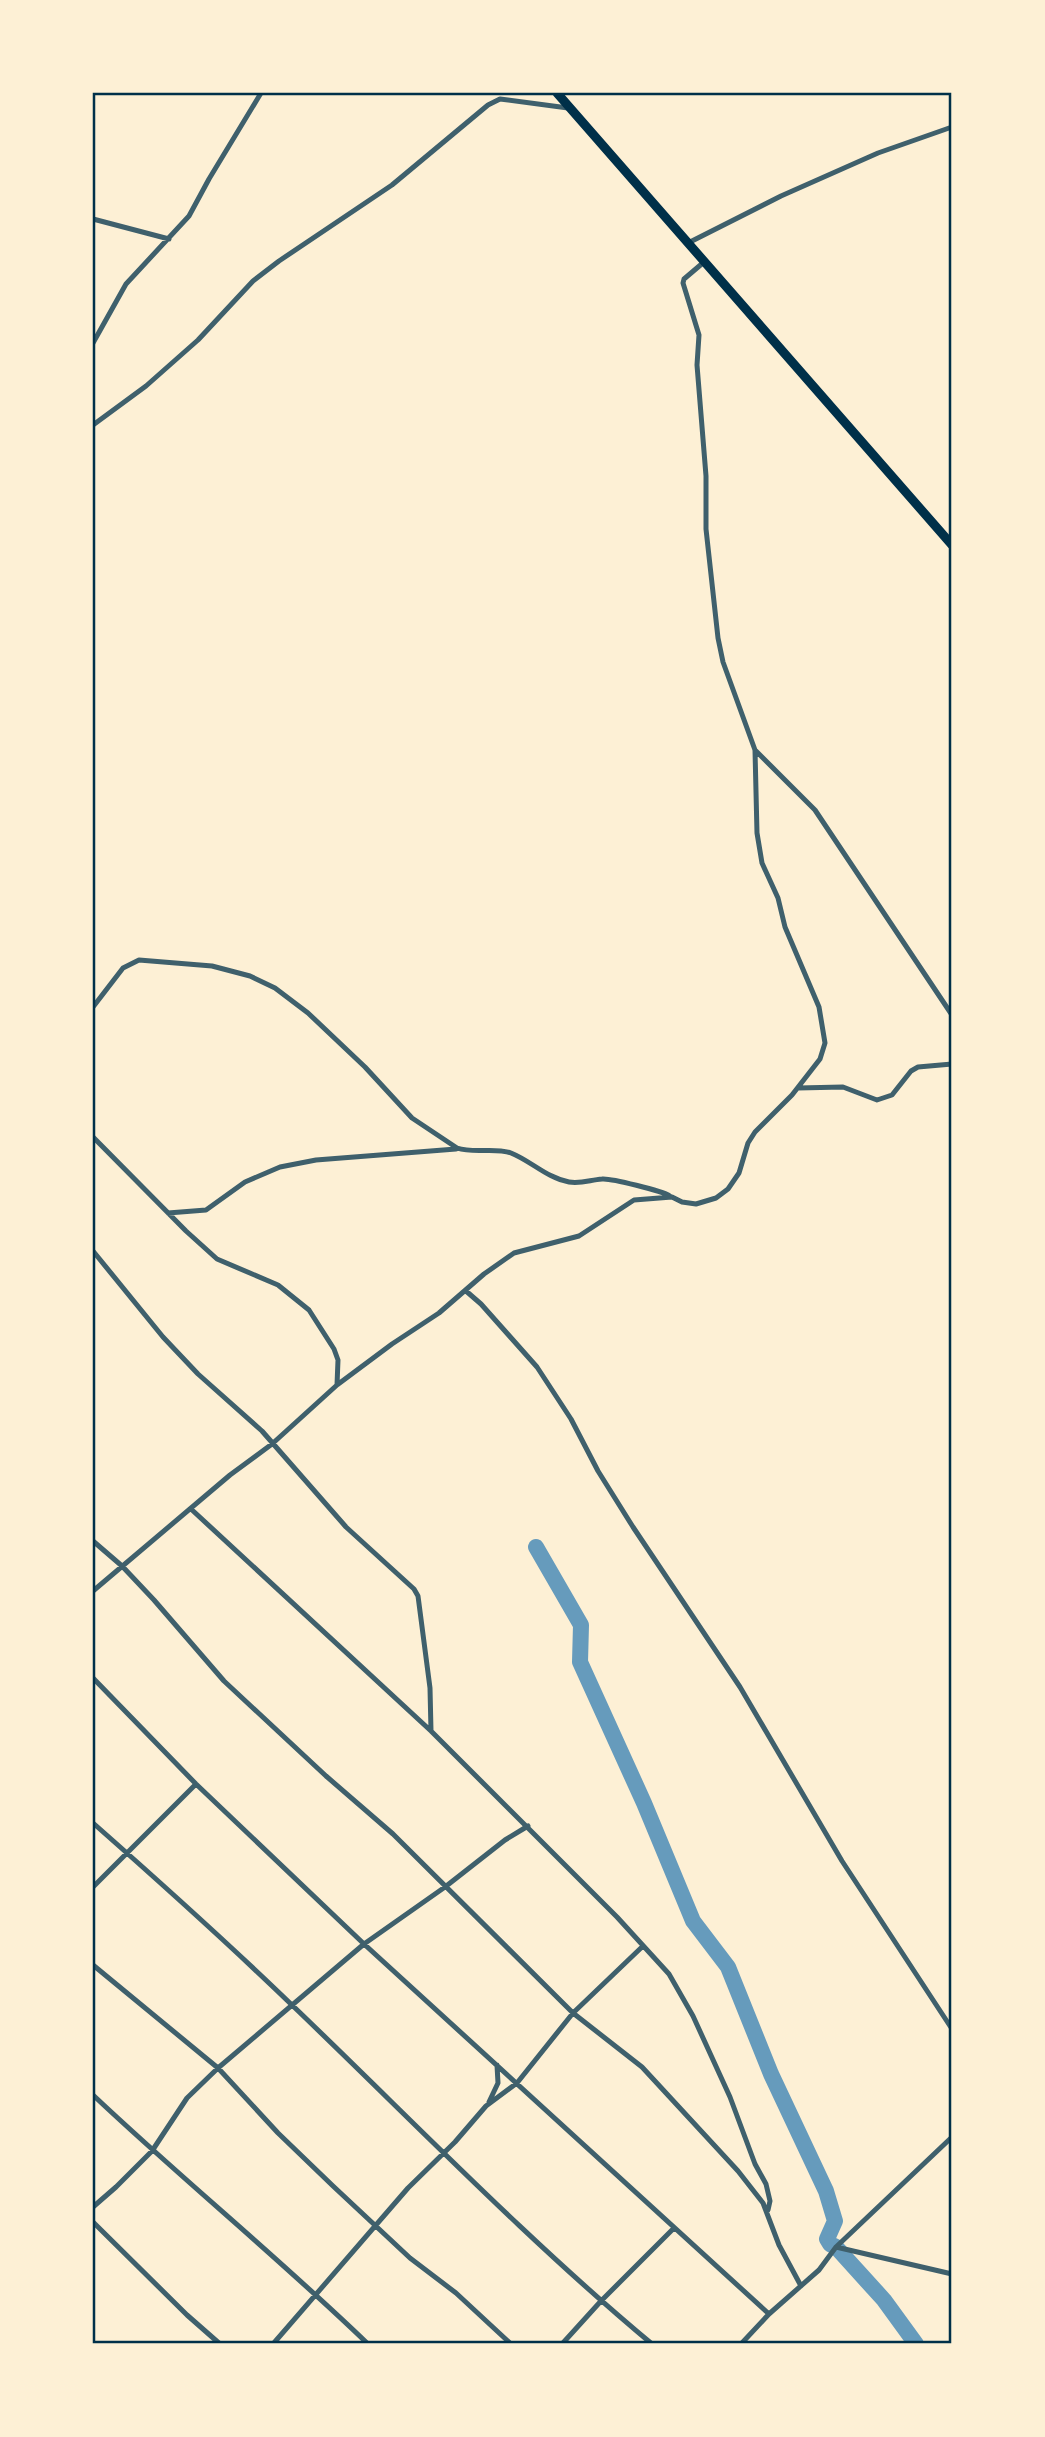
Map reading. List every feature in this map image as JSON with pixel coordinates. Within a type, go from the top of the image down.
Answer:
[{"type":"main road","points":[[557,93],[952,545]]},
{"type":"street","points":[[93,343],[126,284],[189,216],[261,93]]},
{"type":"street","points":[[93,425],[146,386],[253,282],[279,261],[391,185],[488,105],[500,99],[571,108]]},
{"type":"street","points":[[688,243],[878,153],[952,127]]},
{"type":"street","points":[[93,219],[169,239]]},
{"type":"street","points":[[168,1213],[206,1210],[245,1182],[280,1167],[316,1160],[457,1149],[508,1152],[560,1180],[572,1183],[602,1179],[615,1181],[654,1189],[682,1202],[696,1204],[716,1198],[728,1189],[744,1161],[748,1143],[755,1132],[798,1088],[820,1059],[825,1044],[820,1007],[785,927],[778,898],[762,863],[757,833],[755,750],[723,662],[713,609],[697,365],[698,335],[683,283],[684,279],[704,262]]},
{"type":"street","points":[[755,750],[815,810],[952,1015]]},
{"type":"street","points":[[93,1007],[123,968],[139,960],[212,966],[250,976],[275,988],[308,1013],[373,1075],[412,1118],[457,1149]]},
{"type":"street","points":[[798,1088],[843,1087],[877,1100],[892,1095],[911,1070],[952,1064]]},
{"type":"street","points":[[93,1137],[217,1259],[278,1285],[309,1310],[334,1349],[338,1360],[337,1385]]},
{"type":"street","points":[[93,1591],[272,1444],[337,1385],[439,1313],[514,1252],[579,1237],[634,1200],[672,1197]]},
{"type":"street","points":[[93,1251],[163,1337],[208,1383],[262,1431],[346,1527],[414,1589],[418,1596],[430,1688],[430,1731]]},
{"type":"street","points":[[466,1291],[511,1336],[544,1377],[626,1516],[740,1687],[842,1861],[952,2029]]},
{"type":"street","points":[[191,1509],[528,1826],[674,1980],[730,2096],[755,2164],[766,2184],[770,2201],[768,2210]]},
{"type":"street","points":[[93,1542],[122,1566],[224,1681],[393,1834],[573,2013],[642,2067],[738,2171],[768,2210],[779,2245],[801,2286]]},
{"type":"street","points":[[93,1678],[196,1784],[364,1944],[608,2170],[699,2248],[769,2315]]},
{"type":"street","points":[[93,1887],[196,1784]]},
{"type":"street","points":[[93,1823],[291,2004],[444,2154],[601,2301],[652,2344]]},
{"type":"street","points":[[93,2207],[152,2151],[187,2098],[291,2004],[364,1944],[528,1826]]},
{"type":"street","points":[[273,2344],[408,2188],[444,2154],[486,2106],[517,2083],[573,2013],[643,1946]]},
{"type":"street","points":[[93,1965],[218,2068],[278,2133],[376,2227],[456,2293],[511,2344]]},
{"type":"street","points":[[486,2106],[498,2084],[497,2066]]},
{"type":"street","points":[[93,2095],[368,2344]]},
{"type":"street","points":[[741,2344],[819,2270],[836,2247],[952,2137]]},
{"type":"street","points":[[93,2222],[219,2344]]},
{"type":"street","points":[[562,2344],[674,2228]]},
{"type":"street","points":[[836,2247],[952,2274]]},
{"type":"waterway","points":[[536,1547],[581,1625],[580,1662],[644,1803],[693,1921],[728,1967],[771,2074],[826,2191],[835,2221],[827,2239],[884,2300],[916,2344]]}]
